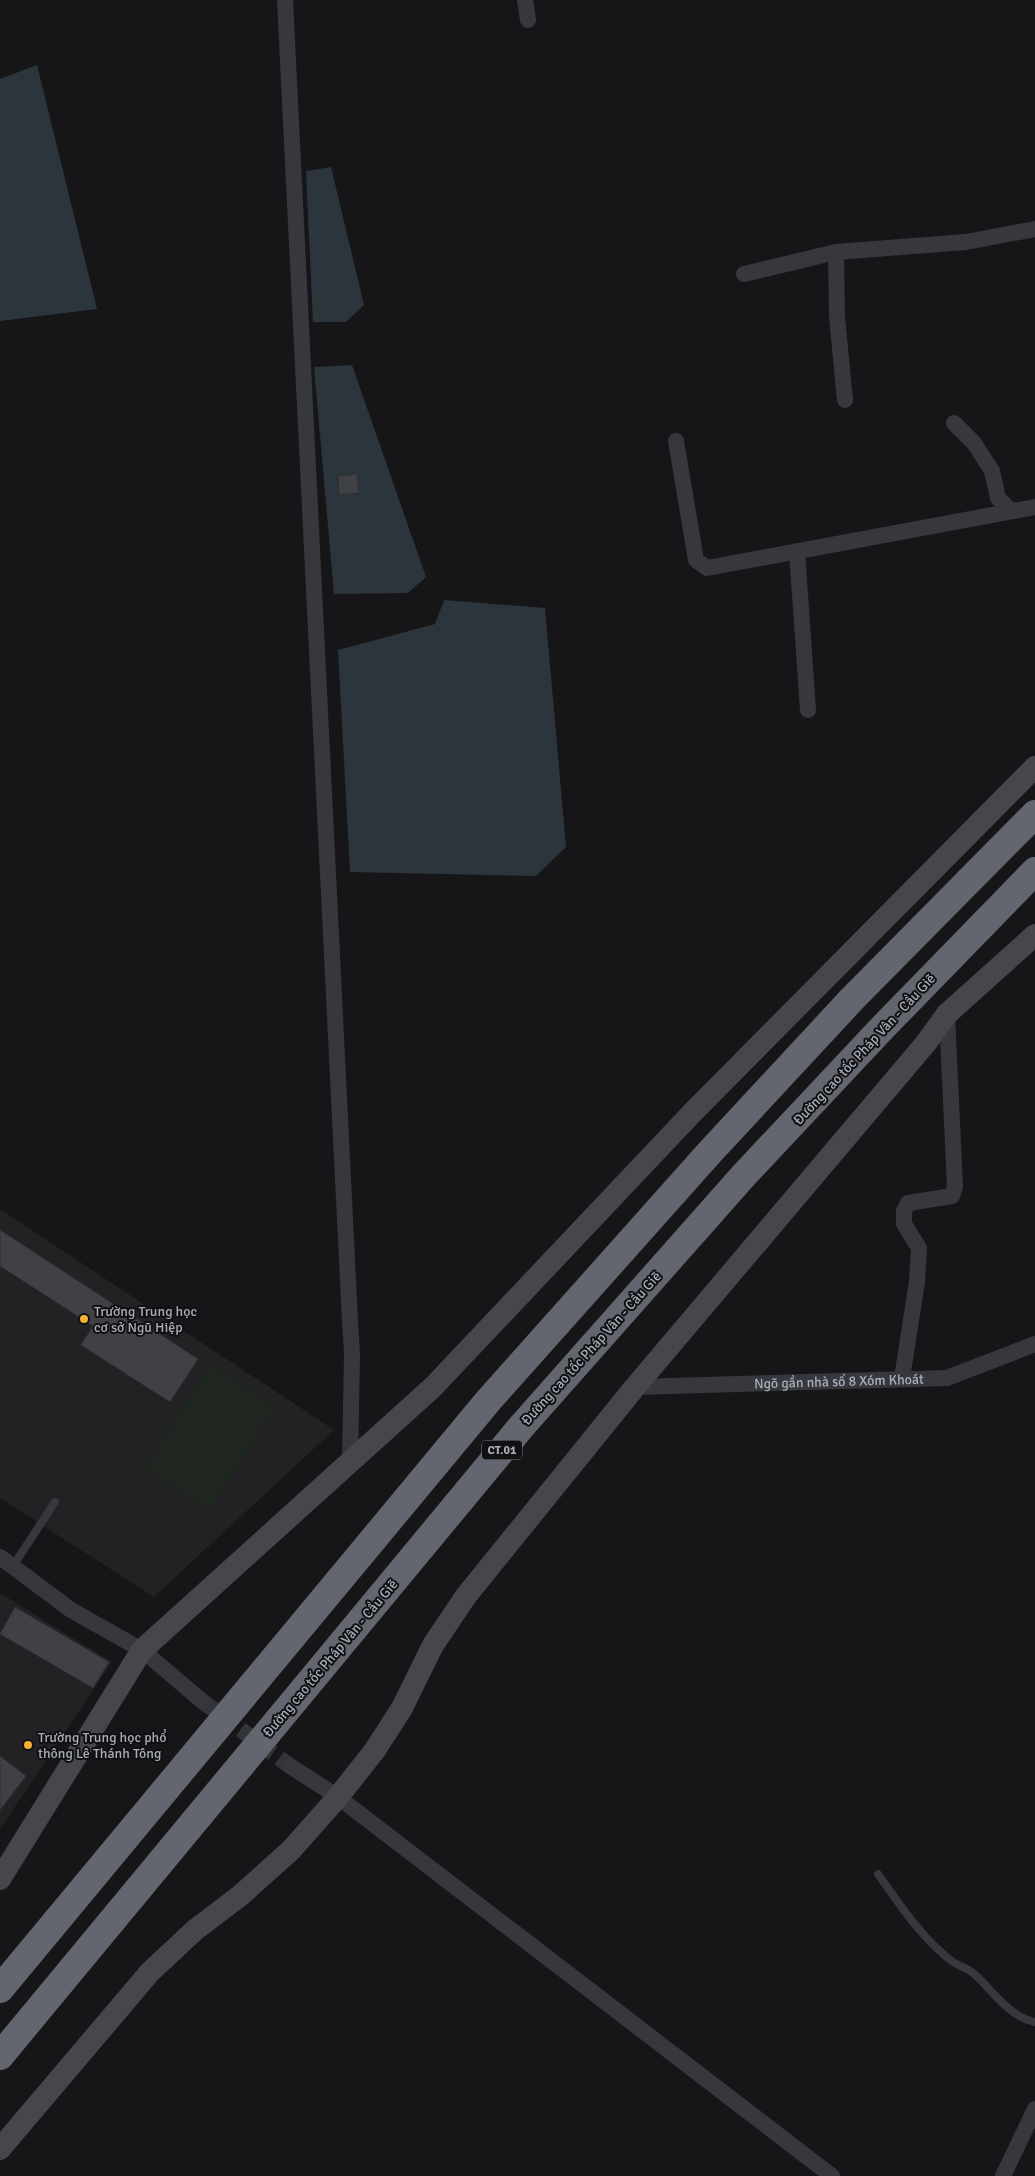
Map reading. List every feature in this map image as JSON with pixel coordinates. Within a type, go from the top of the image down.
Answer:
[{"type":"highway","points":[[0,1989],[488,1401],[744,1115],[852,999],[1035,814]]},
{"type":"highway","name":"Đường cao tốc Pháp Vân - Cầu Giẽ","points":[[0,2056],[521,1427],[744,1176],[892,1018],[1035,871]]},
{"type":"street","points":[[286,0],[351,1337],[350,1463]]},
{"type":"street","points":[[525,0],[528,20]]},
{"type":"street","points":[[744,274],[836,252],[966,242],[1035,229]]},
{"type":"street","points":[[836,252],[837,317],[845,400]]},
{"type":"street","points":[[954,423],[974,443],[992,471],[998,498],[1011,511]]},
{"type":"street","points":[[676,440],[696,560],[707,568],[1035,508]]},
{"type":"street","points":[[797,551],[808,710]]},
{"type":"street","points":[[0,1879],[142,1650],[433,1388],[693,1112],[1035,767]]},
{"type":"street","points":[[0,2149],[150,1972],[195,1930],[241,1895],[291,1850],[338,1797],[375,1750],[402,1708],[433,1645],[466,1596],[635,1387],[926,1043],[948,1014],[1035,936]]},
{"type":"street","points":[[902,1378],[917,1282],[919,1248],[904,1224],[904,1211],[908,1203],[952,1196],[955,1187],[948,1014]]},
{"type":"street","name":"Ngõ gần nhà số 8 Xóm Khoát","points":[[635,1387],[947,1378],[1035,1344]]},
{"type":"street","points":[[7,1562],[71,1610],[142,1650],[202,1701]]},
{"type":"street","points":[[290,1766],[338,1797],[832,2176]]},
{"type":"street","points":[[1003,2176],[1035,2109]]},
{"type":"lane","points":[[7,1562],[55,1502]]},
{"type":"lane","points":[[878,1874],[920,1929],[952,1961],[972,1972],[1009,2010],[1023,2019],[1035,2022]]},
{"type":"shaded area","points":[[37,65],[97,309],[0,321],[0,79]]},
{"type":"shaded area","points":[[331,167],[364,305],[346,322],[313,322],[306,171]]},
{"type":"shaded area","points":[[352,365],[426,577],[408,593],[334,594],[314,367]]},
{"type":"shaded area","points":[[444,600],[545,608],[566,847],[536,876],[350,872],[338,650],[435,624]]},
{"type":"shaded area","name":"Trường Trung học cơ sở Ngũ Hiệp","points":[[0,1209],[334,1430],[154,1597],[0,1498]]},
{"type":"shaded area","points":[[211,1364],[276,1406],[210,1510],[144,1468]]},
{"type":"shaded area","name":"Trường Trung học phổ thông Lê Thánh Tông","points":[[0,1593],[112,1662],[0,1829]]},
{"type":"building","points":[[357,474],[359,493],[339,495],[338,476]]},
{"type":"building","points":[[0,1230],[198,1359],[170,1402],[81,1345],[93,1326],[0,1266]]},
{"type":"building","points":[[15,1607],[109,1662],[93,1688],[0,1634]]},
{"type":"building","points":[[0,1756],[26,1776],[0,1810]]},
{"type":"tunnel","points":[[202,1701],[290,1766]]},
{"type":"place","name":"Trường Trung học cơ sở Ngũ Hiệp","points":[[84,1319]]},
{"type":"place","name":"Trường Trung học phổ thông Lê Thánh Tông","points":[[28,1745]]}]
